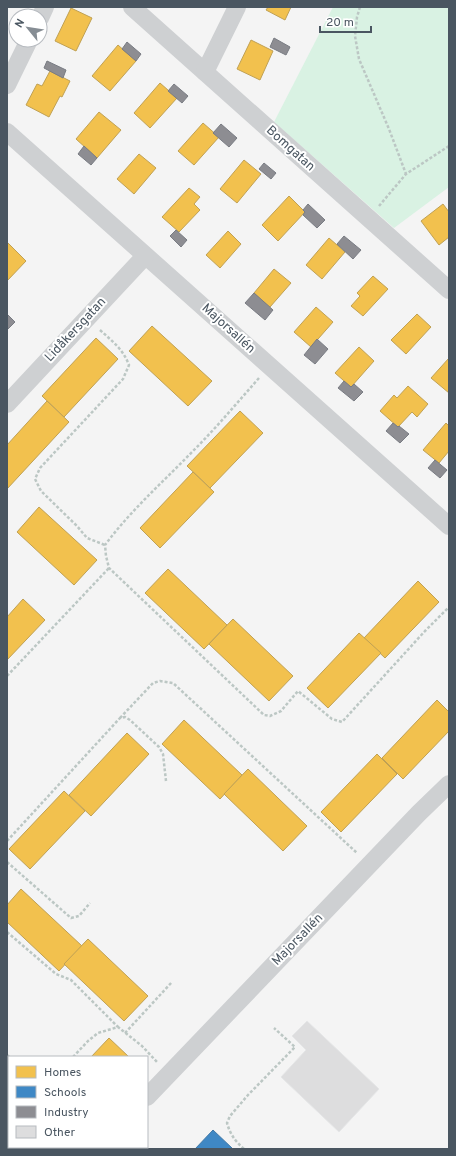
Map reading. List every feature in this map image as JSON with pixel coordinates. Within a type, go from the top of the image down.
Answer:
[{"type":"street","name":"Bomgatan","points":[[132,7],[449,290]]},
{"type":"street","points":[[205,72],[237,7]]},
{"type":"street","points":[[7,85],[25,48]]},
{"type":"street","name":"Majorsallén","points":[[7,132],[449,526]]},
{"type":"street","name":"Lidåkersgatan","points":[[7,404],[146,256]]},
{"type":"street","name":"Majorsallén","points":[[148,1096],[449,784]]},
{"type":"path","points":[[360,7],[357,17],[355,36],[359,60],[389,129],[406,174]]},
{"type":"path","points":[[368,218],[406,174],[449,146]]},
{"type":"path","points":[[87,319],[118,347],[126,356],[129,365],[123,379],[40,468],[35,479],[41,491],[77,526],[87,538],[105,545]]},
{"type":"path","points":[[270,366],[194,450],[137,506],[105,545],[109,568],[264,715],[270,716],[281,712],[298,691],[332,719],[342,722],[425,631],[449,607]]},
{"type":"path","points":[[7,676],[109,568]]},
{"type":"path","points":[[7,841],[153,683],[160,681],[173,683],[370,865]]},
{"type":"path","points":[[120,718],[130,720],[159,747],[163,754],[166,781]]},
{"type":"path","points":[[7,862],[71,918],[80,916],[90,903]]},
{"type":"path","points":[[7,932],[56,974],[71,980],[118,1028],[142,1046],[169,1074]]},
{"type":"path","points":[[125,1033],[172,982]]},
{"type":"path","points":[[74,1056],[98,1033],[118,1028]]},
{"type":"path","points":[[244,1149],[236,1142],[226,1123],[248,1095],[295,1047],[274,1028]]},
{"type":"green space","points":[[333,7],[449,7],[449,187],[394,228],[274,122]]},
{"type":"building: Homes","points":[[268,7],[291,7],[285,20],[266,10]]},
{"type":"building: Homes","points":[[71,8],[92,18],[76,51],[55,41]]},
{"type":"building: Homes","points":[[251,40],[273,51],[260,80],[237,69]]},
{"type":"building: Homes","points":[[118,45],[136,61],[110,91],[92,76]]},
{"type":"building: Homes","points":[[50,71],[70,81],[49,117],[26,105],[37,84],[42,86]]},
{"type":"building: Homes","points":[[160,83],[177,98],[150,128],[134,113]]},
{"type":"building: Homes","points":[[99,112],[121,130],[97,158],[76,139]]},
{"type":"building: Homes","points":[[203,123],[219,137],[194,165],[178,151]]},
{"type":"building: Homes","points":[[139,154],[156,168],[134,194],[117,179]]},
{"type":"building: Homes","points":[[244,160],[261,174],[237,203],[220,189]]},
{"type":"building: Homes","points":[[189,188],[200,197],[194,204],[200,210],[179,232],[162,217]]},
{"type":"building: Homes","points":[[289,196],[305,212],[278,241],[262,225]]},
{"type":"building: Homes","points":[[443,204],[449,212],[449,237],[439,245],[421,221]]},
{"type":"building: Homes","points":[[228,231],[241,244],[220,268],[206,255]]},
{"type":"building: Homes","points":[[329,238],[345,252],[322,279],[306,265]]},
{"type":"building: Homes","points":[[7,242],[26,261],[7,281]]},
{"type":"building: Homes","points":[[274,269],[291,283],[270,307],[254,293]]},
{"type":"building: Homes","points":[[373,276],[388,289],[363,316],[351,306],[360,296],[357,293]]},
{"type":"building: Homes","points":[[316,307],[333,322],[311,347],[294,332]]},
{"type":"building: Homes","points":[[417,314],[431,327],[406,354],[391,340]]},
{"type":"building: Homes","points":[[152,326],[212,381],[188,406],[129,351]]},
{"type":"building: Homes","points":[[96,338],[118,359],[64,417],[42,396]]},
{"type":"building: Homes","points":[[359,347],[374,361],[351,387],[335,373]]},
{"type":"building: Homes","points":[[449,358],[449,393],[431,378]]},
{"type":"building: Homes","points":[[408,386],[428,404],[417,417],[412,412],[398,427],[380,411],[394,395],[397,398]]},
{"type":"building: Homes","points":[[47,401],[69,422],[7,489],[7,445]]},
{"type":"building: Homes","points":[[240,411],[263,433],[210,488],[187,466]]},
{"type":"building: Homes","points":[[446,423],[449,426],[449,451],[439,463],[423,450]]},
{"type":"building: Homes","points":[[193,472],[214,492],[160,548],[140,528]]},
{"type":"building: Homes","points":[[39,507],[97,560],[74,585],[17,532]]},
{"type":"building: Homes","points":[[168,569],[227,625],[204,649],[145,593]]},
{"type":"building: Homes","points":[[418,581],[439,602],[385,658],[364,638]]},
{"type":"building: Homes","points":[[23,599],[45,620],[7,660],[7,617]]},
{"type":"building: Homes","points":[[233,619],[293,676],[269,701],[209,644]]},
{"type":"building: Homes","points":[[359,633],[381,653],[328,708],[307,688]]},
{"type":"building: Homes","points":[[437,700],[449,712],[449,731],[403,779],[382,758]]},
{"type":"building: Homes","points":[[184,720],[242,775],[220,799],[162,744]]},
{"type":"building: Homes","points":[[127,733],[149,754],[91,816],[69,795]]},
{"type":"building: Homes","points":[[377,754],[397,774],[341,832],[321,812]]},
{"type":"building: Homes","points":[[248,769],[307,826],[283,851],[224,794]]},
{"type":"building: Homes","points":[[64,791],[85,811],[30,869],[9,849]]},
{"type":"building: Homes","points":[[21,889],[82,946],[59,971],[7,922],[7,905]]},
{"type":"building: Homes","points":[[88,939],[148,996],[124,1021],[64,964]]},
{"type":"building: Homes","points":[[109,1038],[128,1056],[92,1056]]},
{"type":"building: Schools","points":[[213,1130],[233,1149],[195,1149]]},
{"type":"building: Industry","points":[[274,38],[290,47],[286,55],[270,47]]},
{"type":"building: Industry","points":[[127,42],[141,54],[136,61],[122,49]]},
{"type":"building: Industry","points":[[47,61],[66,70],[63,78],[44,68]]},
{"type":"building: Industry","points":[[174,84],[188,96],[182,103],[168,91]]},
{"type":"building: Industry","points":[[221,124],[237,138],[229,147],[213,133]]},
{"type":"building: Industry","points":[[84,146],[97,158],[91,165],[78,154]]},
{"type":"building: Industry","points":[[264,163],[276,173],[271,179],[259,169]]},
{"type":"building: Industry","points":[[308,204],[325,220],[317,228],[303,215],[305,212],[303,210]]},
{"type":"building: Industry","points":[[176,230],[187,240],[181,247],[170,236]]},
{"type":"building: Industry","points":[[344,236],[361,250],[353,259],[337,244]]},
{"type":"building: Industry","points":[[254,293],[273,310],[265,320],[245,303]]},
{"type":"building: Industry","points":[[7,314],[15,322],[7,330]]},
{"type":"building: Industry","points":[[317,339],[328,349],[315,364],[304,355]]},
{"type":"building: Industry","points":[[344,381],[351,387],[354,384],[363,392],[354,401],[338,388]]},
{"type":"building: Industry","points":[[393,423],[409,434],[400,443],[386,431]]},
{"type":"building: Industry","points":[[435,460],[447,470],[440,478],[428,468]]},
{"type":"building: Other","points":[[307,1021],[379,1089],[339,1132],[281,1077],[306,1050],[292,1036]]}]
